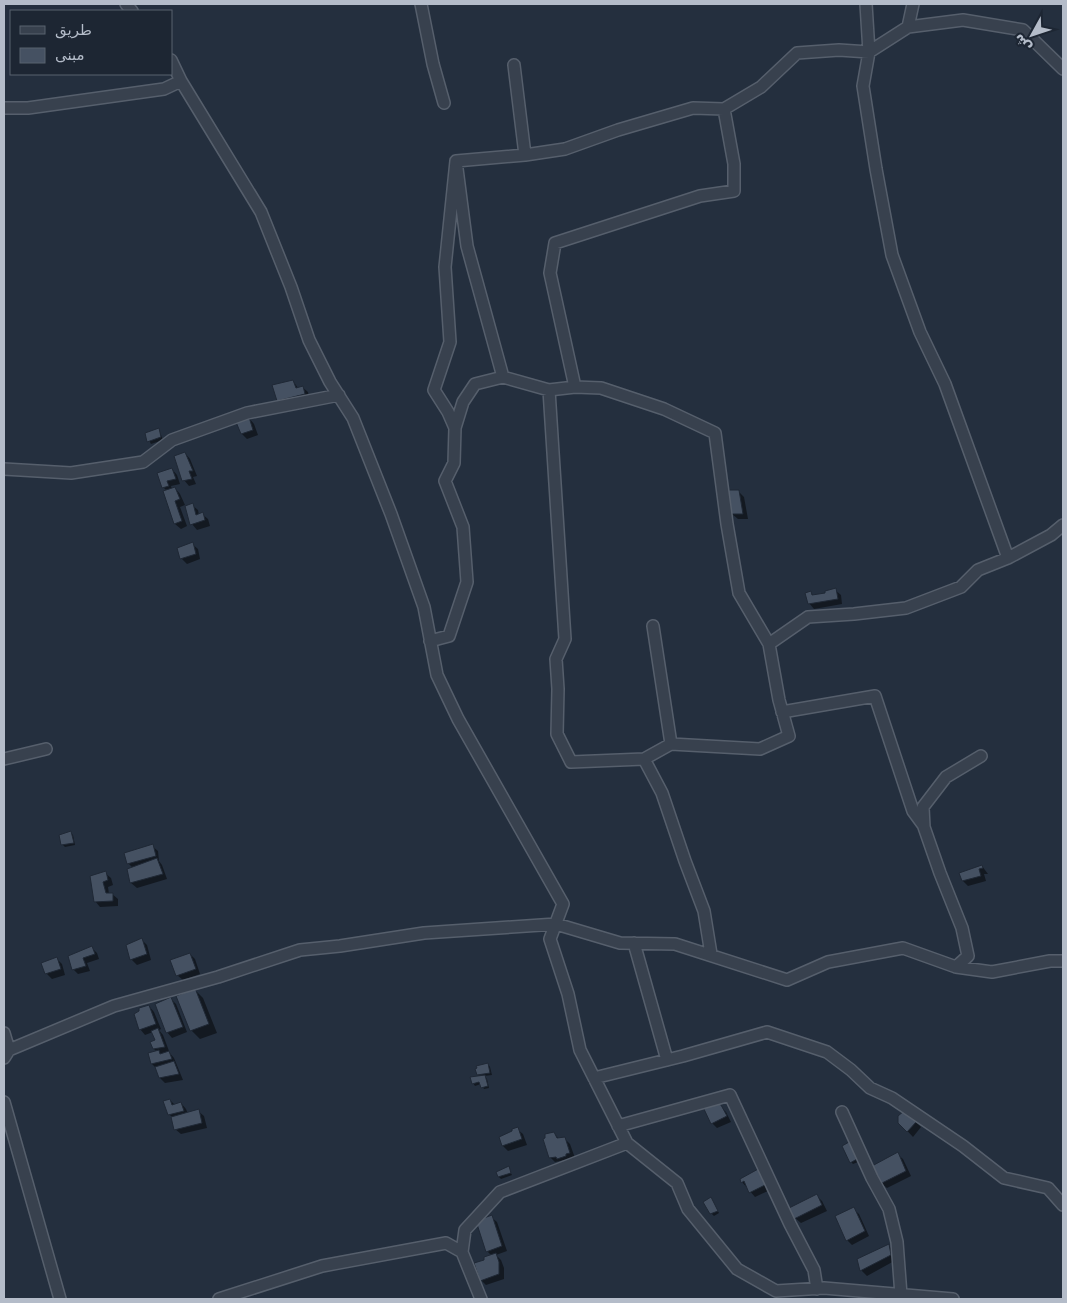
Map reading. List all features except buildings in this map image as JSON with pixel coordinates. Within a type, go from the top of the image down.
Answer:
[{"type":"street","points":[[421,4],[433,64],[444,104]]},
{"type":"street","points":[[866,4],[869,52],[863,86],[892,255],[920,332],[945,384],[1008,558]]},
{"type":"street","points":[[908,27],[913,4]]},
{"type":"street","points":[[456,161],[525,155],[565,149],[618,130],[693,108],[724,109],[761,87],[797,53],[839,50],[869,52],[908,27],[963,20],[1023,30],[1063,70]]},
{"type":"street","points":[[172,62],[261,212],[291,287],[309,340],[338,396],[353,418],[392,514],[424,607],[437,675],[458,719],[564,904],[550,940],[568,994],[580,1050],[627,1143],[677,1183],[688,1210],[737,1269],[776,1290],[817,1288],[953,1299]]},
{"type":"street","points":[[514,65],[525,155]]},
{"type":"street","points":[[4,108],[28,108],[164,89],[182,81]]},
{"type":"street","points":[[575,387],[550,273],[555,244],[700,196],[734,191],[734,164],[724,109]]},
{"type":"street","points":[[456,161],[468,246],[504,377]]},
{"type":"street","points":[[455,428],[448,412],[434,390],[450,342],[445,267],[456,161]]},
{"type":"street","points":[[430,641],[449,636],[467,582],[463,527],[445,481],[454,463],[455,428],[463,402],[475,384],[504,377],[549,390],[575,387],[601,388],[664,409],[715,433],[738,593],[769,644],[782,712],[789,736],[760,749],[671,744],[644,759],[571,762],[558,734],[556,659],[565,639],[549,390]]},
{"type":"street","points":[[4,469],[71,473],[143,462],[172,440],[247,413],[338,396]]},
{"type":"street","points":[[769,644],[808,617],[906,608],[960,587],[978,570],[1008,558],[1051,535],[1063,525]]},
{"type":"street","points":[[653,626],[671,744]]},
{"type":"street","points":[[782,712],[875,696],[913,811],[924,827],[962,928],[968,956],[956,966]]},
{"type":"street","points":[[4,759],[46,749]]},
{"type":"street","points":[[924,827],[923,807],[946,776],[981,756]]},
{"type":"street","points":[[644,759],[662,793],[684,861],[704,911],[711,954]]},
{"type":"street","points":[[4,1032],[6,1054],[114,1006],[218,977],[300,950],[424,933],[556,924],[620,943],[675,944],[787,980],[828,962],[903,948],[956,966],[992,972],[1050,961],[1063,961]]},
{"type":"street","points":[[634,943],[667,1060]]},
{"type":"street","points":[[594,1078],[767,1032],[827,1052],[851,1070],[870,1088],[892,1098],[963,1146],[1004,1178],[1048,1188],[1063,1205]]},
{"type":"street","points":[[618,1126],[730,1095],[790,1224],[814,1270],[817,1288]]},
{"type":"street","points":[[4,1102],[60,1299]]},
{"type":"street","points":[[842,1112],[872,1178],[889,1209],[896,1242],[901,1295]]},
{"type":"street","points":[[481,1299],[462,1252],[464,1230],[500,1192],[627,1143]]},
{"type":"street","points":[[219,1299],[322,1266],[446,1243],[462,1252]]}]
